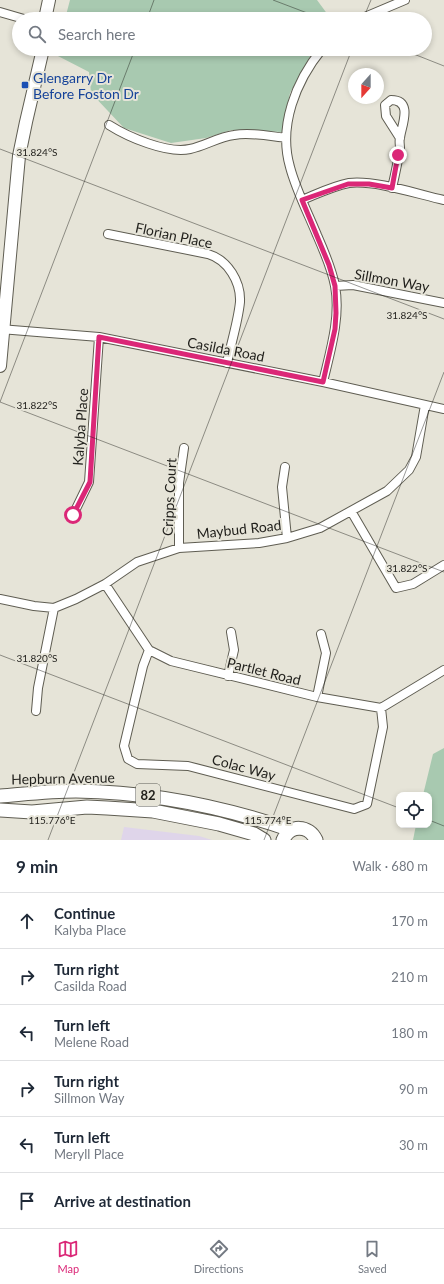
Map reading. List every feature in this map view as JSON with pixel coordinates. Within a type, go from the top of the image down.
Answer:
[{"type":"main road","points":[[46,12],[49,0]]},
{"type":"main road","points":[[52,12],[55,0]]},
{"type":"main road","points":[[0,304],[15,141],[35,56]]},
{"type":"main road","points":[[0,366],[2,329],[19,156],[41,56]]},
{"type":"main road","name":"Hepburn Avenue","points":[[0,796],[75,791],[150,796],[209,806],[265,821],[287,835],[299,828],[305,828],[310,831],[316,840]]},
{"type":"main road","name":"82","points":[[0,810],[32,812],[87,807],[153,811],[219,824],[254,834],[264,840]]},
{"type":"street","points":[[377,12],[405,0]]},
{"type":"street","points":[[0,12],[12,16]]},
{"type":"street","points":[[317,56],[308,67],[294,98],[289,116],[286,138],[290,167],[329,265],[335,286],[335,329],[323,382]]},
{"type":"street","points":[[109,125],[123,134],[144,142],[183,150],[191,149],[222,137],[236,134],[286,138]]},
{"type":"street","points":[[392,188],[400,147],[400,138]]},
{"type":"street","points":[[302,200],[348,184],[369,184],[444,200]]},
{"type":"street","name":"Florian Place","points":[[108,234],[208,254],[216,256],[223,262],[234,276],[240,301],[227,363]]},
{"type":"street","name":"Sillmon Way","points":[[335,286],[353,285],[444,303]]},
{"type":"street","name":"Casilda Road","points":[[2,329],[99,337],[323,382],[444,409]]},
{"type":"street","name":"Kalyba Place","points":[[73,515],[90,482],[99,337]]},
{"type":"street","name":"Maybud Road","points":[[0,599],[34,606],[54,608],[106,584],[137,562],[179,548],[259,543],[287,538],[320,528],[387,491],[409,470],[416,457],[425,405]]},
{"type":"street","name":"Cripps Court","points":[[179,548],[179,483],[184,448]]},
{"type":"street","points":[[285,467],[282,487],[287,538]]},
{"type":"street","points":[[351,511],[396,588],[413,584],[444,565]]},
{"type":"street","points":[[106,584],[149,650]]},
{"type":"street","points":[[36,711],[38,688],[54,608]]},
{"type":"street","points":[[228,676],[234,650],[231,632]]},
{"type":"street","points":[[317,697],[326,653],[321,634]]},
{"type":"street","name":"Partlet Road","points":[[149,650],[171,661],[228,676],[317,697],[381,708]]},
{"type":"street","name":"Colac Way","points":[[149,650],[143,666],[124,746],[128,759],[136,764],[188,766],[354,809],[368,804],[383,727],[381,708]]},
{"type":"street","points":[[381,708],[444,670]]},
{"type":"shaded area","points":[[124,827],[199,836],[212,840],[121,840]]},
{"type":"green space","points":[[70,0],[317,0],[326,12],[67,12]]},
{"type":"green space","points":[[58,56],[310,56],[290,93],[282,132],[231,130],[206,138],[171,143],[124,128],[91,93],[89,72]]},
{"type":"green space","points":[[444,748],[444,840],[413,840],[415,828],[432,828],[432,792],[424,792],[433,754]]},
{"type":"place","name":"Glengarry Dr Before Foston Dr","points":[[25,85]]},
{"type":"route","points":[[73,515],[90,482],[99,337],[323,382],[335,329],[335,286],[329,265],[302,200],[348,184],[369,184],[392,188],[398,155]]}]
